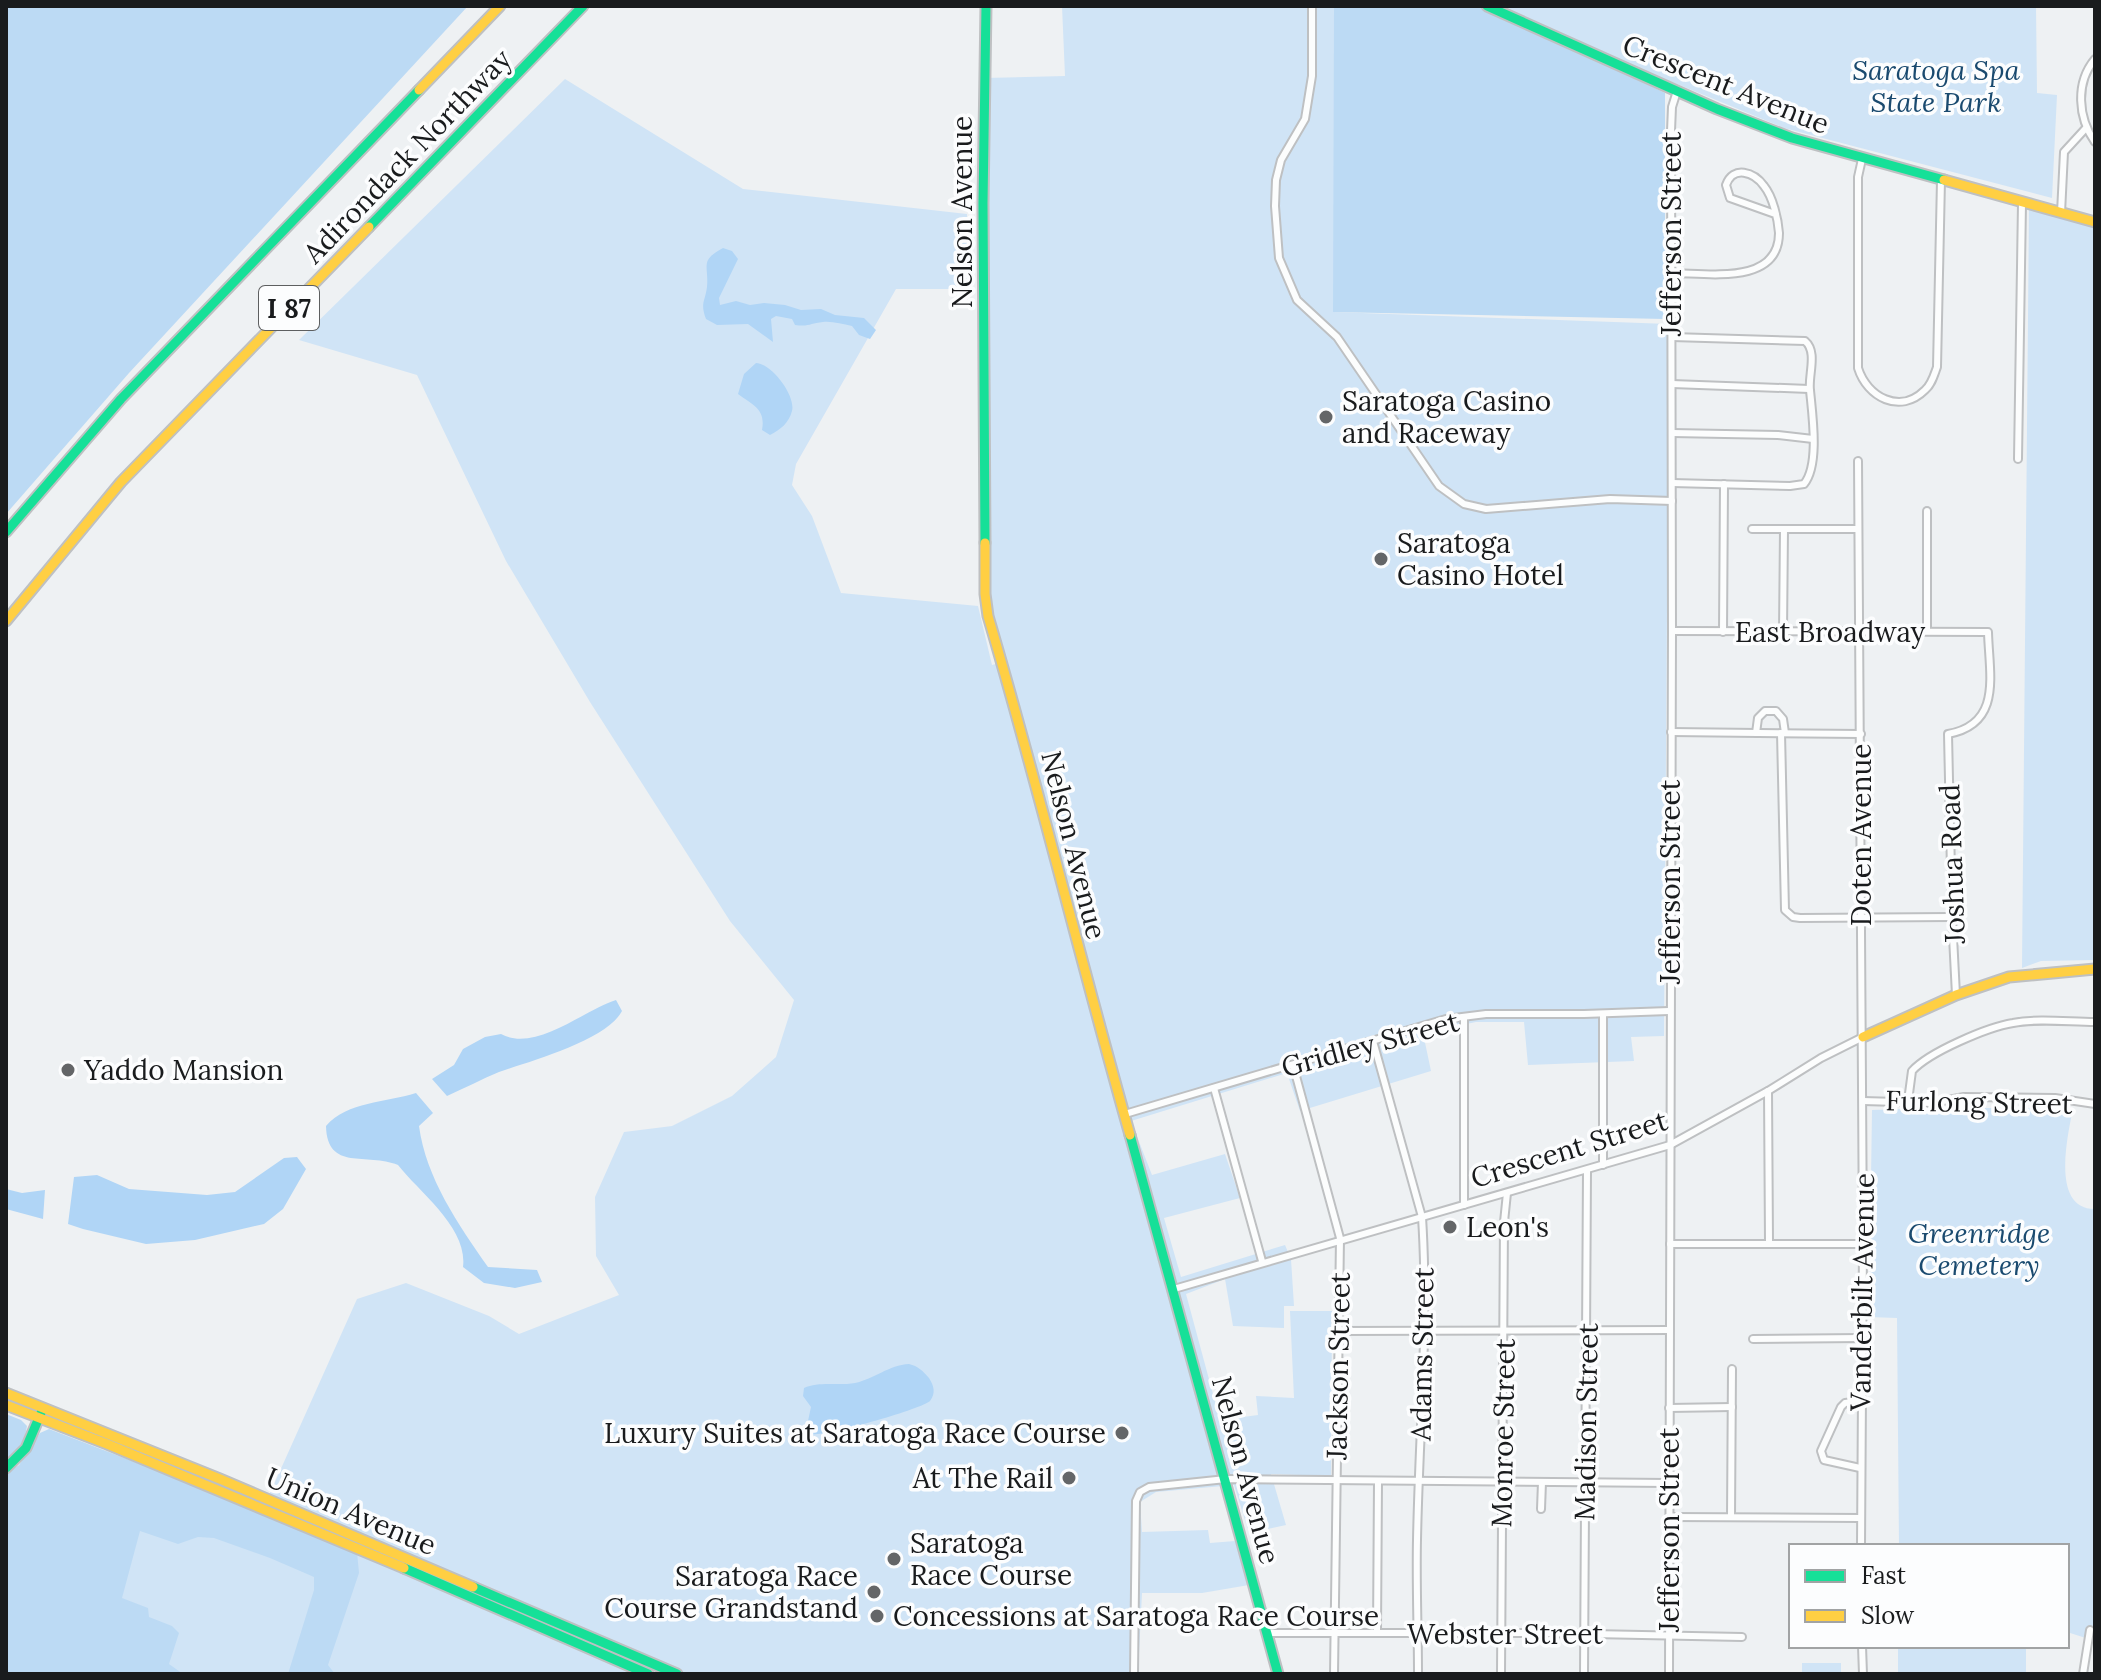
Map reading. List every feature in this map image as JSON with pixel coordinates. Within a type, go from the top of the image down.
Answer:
[{"type":"main road","name":"Adirondack Northway","points":[[6,532],[121,399],[500,6]]},
{"type":"main road","name":"Adirondack Northway","points":[[6,621],[121,482],[583,6]]},
{"type":"main road","name":"Nelson Avenue","points":[[986,6],[983,188],[985,594],[1084,972],[1278,1674]]},
{"type":"main road","name":"Crescent Avenue","points":[[1487,6],[1677,91],[1792,138],[2095,222]]},
{"type":"main road","name":"Crescent Street","points":[[1863,1037],[1956,995],[2019,975],[2095,969]]},
{"type":"main road","name":"Union Avenue","points":[[6,1393],[234,1485],[677,1674]]},
{"type":"main road","name":"Union Avenue","points":[[6,1405],[433,1580],[648,1674]]},
{"type":"main road","points":[[6,1468],[26,1448],[44,1406]]},
{"type":"street","points":[[1312,6],[1312,76],[1305,119],[1281,160],[1276,193],[1279,258],[1297,300],[1337,337],[1439,486],[1464,504],[1486,509],[1610,499],[1672,501]]},
{"type":"street","points":[[2095,59],[2082,85],[2080,107],[2086,128],[2095,142]]},
{"type":"street","name":"Jefferson Street","points":[[1669,1674],[1671,131],[1672,107],[1677,91]]},
{"type":"street","points":[[2061,213],[2064,152],[2086,128]]},
{"type":"street","points":[[1862,159],[1858,177],[1858,368],[1870,390],[1890,401],[1904,401],[1924,391],[1937,367],[1941,180]]},
{"type":"street","points":[[1671,273],[1737,274],[1763,265],[1775,252],[1778,243],[1775,214],[1764,186],[1752,174],[1739,172],[1728,179],[1727,192],[1735,201],[1775,214]]},
{"type":"street","points":[[2018,459],[2022,203]]},
{"type":"street","points":[[1672,337],[1805,341],[1809,344],[1809,389],[1814,414],[1809,477],[1804,484],[1672,483]]},
{"type":"street","points":[[1672,384],[1809,389]]},
{"type":"street","points":[[1672,433],[1778,435],[1813,439]]},
{"type":"street","name":"Doten Avenue","points":[[1858,461],[1863,1037]]},
{"type":"street","points":[[1723,632],[1724,484]]},
{"type":"street","points":[[1927,511],[1927,631]]},
{"type":"street","points":[[1752,529],[1857,529]]},
{"type":"street","points":[[1783,632],[1784,529]]},
{"type":"street","name":"East Broadway","points":[[1672,631],[1988,632],[1989,694],[1986,711],[1972,727],[1948,734]]},
{"type":"street","points":[[1756,733],[1758,718],[1765,711],[1776,711],[1783,719],[1785,910],[1789,915],[1800,918],[1952,917]]},
{"type":"street","points":[[1671,732],[1861,734]]},
{"type":"street","name":"Joshua Road","points":[[1948,734],[1956,995]]},
{"type":"street","name":"Gridley Street","points":[[1125,1114],[1446,1019],[1486,1014],[1669,1011]]},
{"type":"street","points":[[1603,1014],[1603,1165]]},
{"type":"street","points":[[1464,1017],[1464,1205]]},
{"type":"street","points":[[1908,1101],[1912,1071],[1930,1056],[1948,1047],[2013,1023],[2095,1022]]},
{"type":"street","name":"Crescent Street","points":[[1174,1289],[1340,1238],[1587,1171],[1670,1145],[1863,1037]]},
{"type":"street","name":"Vanderbilt Avenue","points":[[1861,1544],[1863,1037]]},
{"type":"street","name":"Adams Street","points":[[1373,1041],[1422,1217],[1424,1330],[1418,1674]]},
{"type":"street","name":"Jackson Street","points":[[1293,1065],[1340,1238],[1334,1674]]},
{"type":"street","points":[[1214,1088],[1262,1261]]},
{"type":"street","points":[[1768,1091],[1769,1242]]},
{"type":"street","name":"Furlong Street","points":[[1863,1101],[1932,1103],[1964,1097],[2055,1098],[2095,1104]]},
{"type":"street","name":"Madison Street","points":[[1584,1674],[1587,1171]]},
{"type":"street","name":"Monroe Street","points":[[1501,1674],[1504,1222],[1507,1193]]},
{"type":"street","points":[[1670,1244],[1863,1244]]},
{"type":"street","points":[[1338,1331],[1670,1330]]},
{"type":"street","points":[[1753,1339],[1862,1338]]},
{"type":"street","points":[[1731,1517],[1732,1369]]},
{"type":"street","points":[[1860,1468],[1829,1463],[1824,1460],[1821,1451],[1841,1407],[1849,1402],[1861,1401]]},
{"type":"street","points":[[1669,1408],[1732,1407]]},
{"type":"street","points":[[1134,1674],[1137,1495],[1149,1487],[1226,1479],[1669,1483]]},
{"type":"street","points":[[1377,1633],[1378,1482]]},
{"type":"street","points":[[1541,1509],[1542,1482]]},
{"type":"street","points":[[1669,1517],[1860,1518]]},
{"type":"street","points":[[2083,1674],[2090,1630]]},
{"type":"street","name":"Webster Street","points":[[1267,1633],[1501,1632],[1742,1637]]},
{"type":"street","points":[[1862,1648],[1863,1674]]},
{"type":"green space","name":"Saratoga Race Course","points":[[1062,6],[1334,6],[1334,312],[1669,324],[1664,1036],[1631,1037],[1634,1061],[1528,1065],[1524,1022],[1476,1022],[1423,1033],[1431,1071],[1300,1111],[1287,1073],[1131,1121],[1152,1175],[1225,1154],[1240,1198],[1164,1218],[1181,1277],[1285,1245],[1291,1259],[1294,1306],[1284,1306],[1284,1328],[1233,1326],[1225,1279],[1186,1294],[1220,1420],[1258,1415],[1256,1396],[1294,1398],[1290,1311],[1332,1311],[1331,1476],[1271,1474],[1286,1525],[1249,1533],[1234,1485],[1156,1492],[1140,1502],[1142,1532],[1208,1530],[1210,1543],[1235,1541],[1249,1585],[1202,1593],[1142,1593],[1138,1674],[83,1674],[151,1468],[262,1511],[357,1299],[406,1283],[489,1316],[519,1334],[619,1295],[596,1256],[595,1197],[624,1132],[672,1126],[732,1096],[776,1057],[794,1000],[730,921],[590,702],[506,561],[417,375],[299,340],[565,79],[743,189],[967,214],[968,289],[896,289],[796,464],[792,485],[812,516],[841,593],[978,606],[992,665],[1003,662],[985,594],[984,78],[1065,76]]},
{"type":"green space","name":"Saratoga Spa State Park","points":[[1487,6],[2036,6],[2037,93],[2057,95],[2052,198],[1784,128]]},
{"type":"green space","points":[[2029,209],[2095,225],[2095,960],[2041,961],[2022,968]]},
{"type":"green space","name":"Greenridge Cemetery","points":[[2073,1108],[2066,1152],[2067,1184],[2072,1197],[2081,1206],[2095,1209],[2095,1641],[2069,1633],[2069,1544],[1899,1544],[1897,1318],[1869,1317],[1872,1110]]},
{"type":"green space","points":[[1898,1648],[2026,1648],[2026,1674],[1898,1674]]},
{"type":"green space","points":[[1802,1663],[1841,1663],[1841,1674],[1802,1674]]},
{"type":"shaded area","points":[[6,6],[468,6],[129,373],[6,514]]},
{"type":"shaded area","points":[[1334,6],[1486,6],[1665,93],[1665,319],[1333,312]]},
{"type":"shaded area","points":[[723,248],[732,251],[738,259],[719,298],[720,305],[736,301],[750,305],[785,305],[801,310],[821,309],[835,315],[864,318],[876,330],[870,339],[859,335],[852,326],[826,322],[795,325],[792,319],[776,316],[771,319],[773,342],[748,324],[717,325],[706,319],[703,306],[708,260]]},
{"type":"shaded area","points":[[756,363],[769,369],[787,389],[792,405],[786,423],[770,435],[762,430],[762,417],[757,408],[738,394],[744,374]]},
{"type":"shaded area","points":[[616,1000],[622,1011],[614,1021],[567,1048],[499,1072],[447,1096],[432,1079],[454,1065],[463,1049],[485,1037],[501,1034],[529,1038],[544,1034]]},
{"type":"shaded area","points":[[416,1093],[433,1113],[419,1126],[436,1182],[488,1267],[537,1270],[542,1282],[515,1288],[484,1283],[463,1267],[463,1253],[450,1225],[398,1165],[351,1158],[333,1150],[326,1126],[335,1118],[356,1107]]},
{"type":"shaded area","points":[[297,1157],[306,1169],[283,1209],[264,1224],[195,1240],[146,1244],[68,1224],[74,1177],[97,1175],[129,1189],[207,1195],[235,1192],[284,1158]]},
{"type":"shaded area","points":[[6,1189],[22,1193],[45,1190],[43,1219],[6,1209]]},
{"type":"shaded area","points":[[909,1364],[920,1369],[931,1381],[934,1392],[930,1401],[871,1422],[810,1434],[808,1421],[811,1407],[803,1396],[804,1388],[855,1383]]},
{"type":"shaded area","points":[[6,1414],[27,1426],[20,1445],[6,1459]]},
{"type":"shaded area","points":[[49,1429],[262,1511],[357,1552],[359,1573],[328,1665],[335,1674],[288,1674],[314,1590],[314,1577],[214,1538],[198,1537],[178,1544],[140,1531],[122,1598],[148,1608],[149,1617],[172,1626],[179,1633],[169,1664],[183,1674],[6,1674],[6,1473],[19,1465],[40,1433]]},
{"type":"traffic: fast","points":[[369,227],[583,6]]},
{"type":"traffic: fast","points":[[985,543],[983,203],[986,6]]},
{"type":"traffic: fast","points":[[1487,6],[1717,109],[1792,138],[1944,180]]},
{"type":"traffic: fast","points":[[6,532],[121,399],[419,90]]},
{"type":"traffic: fast","points":[[1130,1135],[1278,1674]]},
{"type":"traffic: fast","points":[[6,1468],[26,1448],[41,1413]]},
{"type":"traffic: fast","points":[[404,1568],[648,1674]]},
{"type":"traffic: fast","points":[[473,1587],[677,1674]]},
{"type":"traffic: slow","points":[[419,90],[500,6]]},
{"type":"traffic: slow","points":[[1944,180],[2095,222]]},
{"type":"traffic: slow","points":[[6,621],[121,482],[369,227]]},
{"type":"traffic: slow","points":[[985,543],[988,616],[1130,1135]]},
{"type":"traffic: slow","points":[[1863,1037],[1956,995],[2009,977],[2095,969]]},
{"type":"traffic: slow","points":[[6,1393],[220,1479],[473,1587]]},
{"type":"traffic: slow","points":[[6,1405],[404,1568]]},
{"type":"place","name":"Saratoga Casino and Raceway","points":[[1326,417]]},
{"type":"place","name":"Saratoga Casino Hotel","points":[[1381,559]]},
{"type":"place","name":"Yaddo Mansion","points":[[68,1070]]},
{"type":"place","name":"Leon's","points":[[1450,1227]]},
{"type":"place","name":"Luxury Suites at Saratoga Race Course","points":[[1122,1433]]},
{"type":"place","name":"At The Rail","points":[[1069,1478]]},
{"type":"place","name":"Saratoga Race Course","points":[[894,1559]]},
{"type":"place","name":"Saratoga Race Course Grandstand","points":[[874,1592]]},
{"type":"place","name":"Concessions at Saratoga Race Course","points":[[877,1616]]}]
